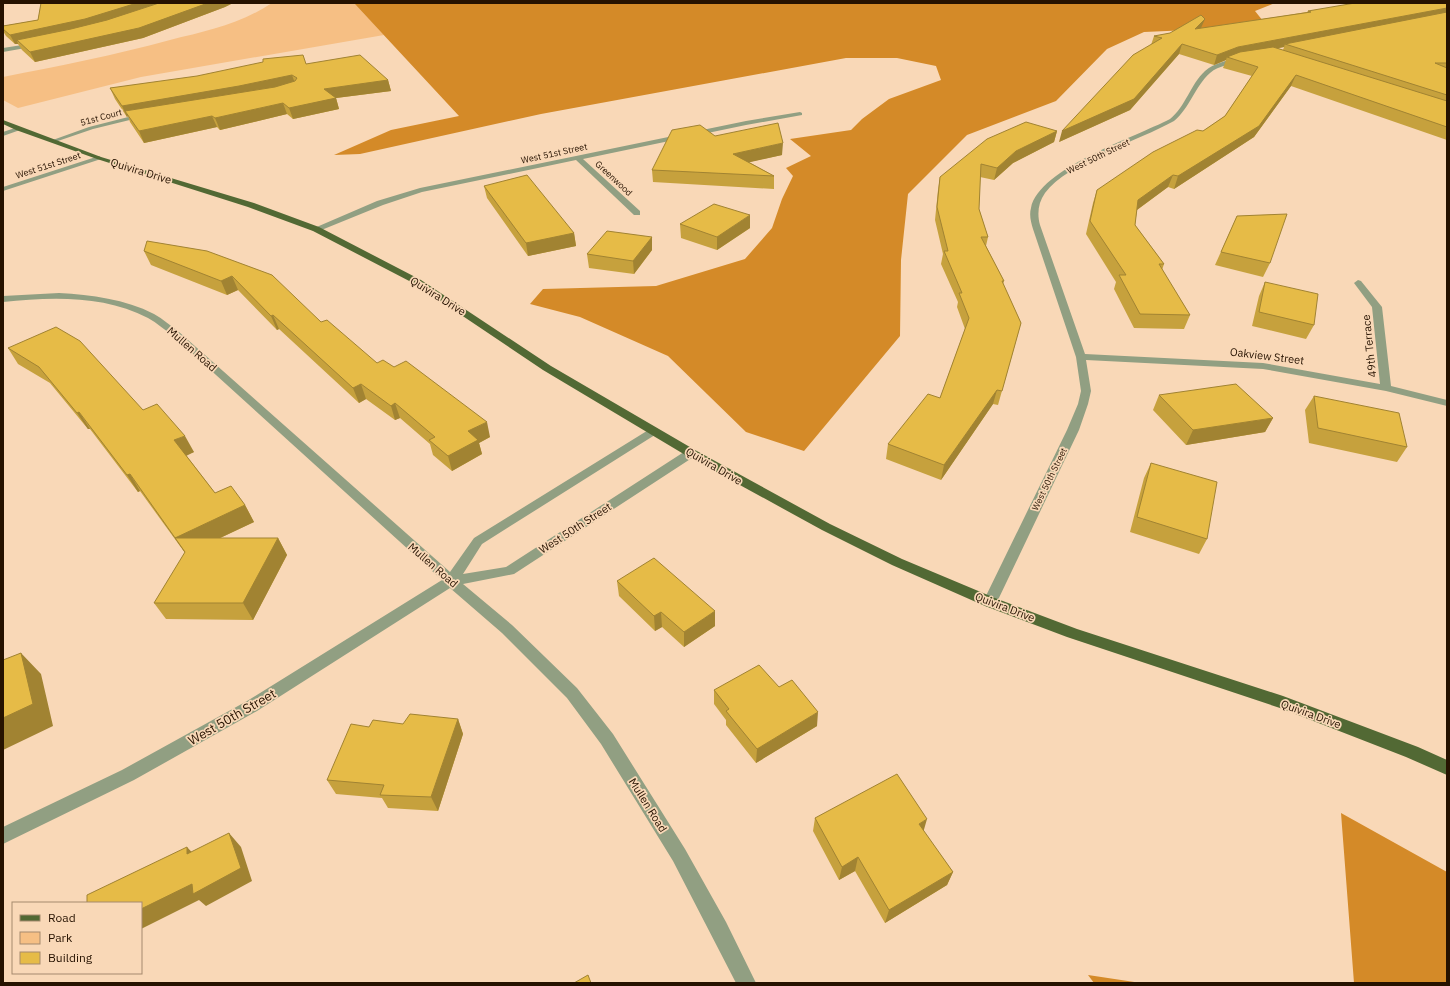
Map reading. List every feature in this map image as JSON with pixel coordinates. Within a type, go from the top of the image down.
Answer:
[{"type":"main road","name":"Quivira Drive","points":[[3,122],[18,129],[99,158],[251,205],[316,229],[418,282],[547,368],[734,478],[897,562],[990,602],[1072,633],[1283,703],[1412,752],[1447,768]]},
{"type":"street","points":[[3,50],[39,44]]},
{"type":"street","name":"West 50th Street","points":[[990,602],[1073,430],[1083,404],[1086,391],[1081,357],[1035,221],[1035,206],[1043,191],[1062,174],[1172,120],[1188,104],[1204,76],[1218,66],[1246,58]]},
{"type":"street","name":"51st Court","points":[[53,141],[117,121],[149,114]]},
{"type":"street","name":"West 51st Street","points":[[316,229],[380,202],[420,190],[746,122],[800,114]]},
{"type":"street","points":[[3,134],[18,129]]},
{"type":"street","name":"West 51st Street","points":[[3,189],[99,158]]},
{"type":"street","name":"Greenwood","points":[[578,158],[637,213]]},
{"type":"street","name":"49th Terrace","points":[[1358,283],[1377,307],[1386,388]]},
{"type":"street","name":"Mullen Road","points":[[3,299],[56,296],[115,302],[152,316],[176,334],[416,551],[508,629],[572,693],[607,739],[679,855],[720,929],[746,983]]},
{"type":"street","name":"Oakview Street","points":[[1081,357],[1263,366],[1386,388],[1447,403]]},
{"type":"street","name":"West 50th Street","points":[[451,581],[478,541],[654,431]]},
{"type":"street","name":"West 50th Street","points":[[3,836],[128,775],[252,706],[451,581],[510,571],[691,453]]},
{"type":"green space","points":[[272,3],[354,3],[384,35],[141,77],[18,108],[3,100],[3,77],[108,55],[210,30],[235,22]]},
{"type":"shaded area","points":[[354,3],[1275,3],[1255,11],[1263,21],[1190,30],[1144,32],[1107,49],[1056,101],[967,135],[908,194],[901,260],[900,336],[804,451],[746,432],[668,356],[580,317],[530,304],[543,289],[656,286],[745,259],[772,228],[782,199],[793,176],[786,168],[811,156],[790,139],[851,130],[862,119],[889,99],[941,80],[936,66],[897,58],[846,58],[541,114],[360,154],[334,155],[391,130],[459,116]]},
{"type":"shaded area","points":[[1341,813],[1447,872],[1447,983],[1354,983]]},
{"type":"shaded area","points":[[1088,975],[1141,983],[1094,983]]},
{"type":"building","points":[[41,3],[137,3],[85,19],[10,35],[3,29],[3,26],[38,20]]},
{"type":"building","points":[[159,3],[208,3],[139,28],[30,52],[17,40],[107,20]]},
{"type":"building","points":[[1355,3],[1447,3],[1447,8],[1238,47],[1217,55],[1182,44],[1134,99],[1062,131],[1133,55],[1162,38],[1154,36],[1170,33],[1201,15],[1205,19],[1195,29],[1311,12],[1308,11]]},
{"type":"building","points":[[1447,12],[1447,63],[1435,63],[1447,68],[1447,95],[1285,44]]},
{"type":"building","points":[[1273,47],[1447,101],[1447,127],[1296,75],[1259,126],[1178,176],[1173,175],[1138,200],[1135,225],[1164,264],[1159,264],[1190,315],[1140,314],[1119,275],[1126,275],[1090,221],[1097,190],[1153,152],[1197,130],[1203,131],[1225,116],[1258,67],[1227,57],[1240,52]]},
{"type":"building","points":[[303,55],[306,64],[360,55],[388,80],[324,89],[336,98],[289,108],[283,103],[215,118],[212,116],[139,131],[125,111],[275,87],[295,81],[297,78],[292,75],[239,86],[122,106],[110,88],[197,76],[263,62],[263,59]]},
{"type":"building","points":[[1026,122],[1057,131],[1016,151],[997,168],[981,164],[979,209],[988,237],[981,237],[1004,281],[1002,281],[1021,323],[1002,391],[997,390],[944,465],[888,444],[928,394],[940,398],[969,318],[959,293],[962,293],[944,251],[948,251],[937,207],[940,177],[987,139]]},
{"type":"building","points":[[778,123],[783,143],[733,154],[774,176],[652,170],[672,130],[700,125],[715,136]]},
{"type":"building","points":[[527,175],[574,233],[526,243],[484,186]]},
{"type":"building","points":[[714,204],[750,215],[717,237],[680,224]]},
{"type":"building","points":[[1287,214],[1270,263],[1221,252],[1237,216]]},
{"type":"building","points":[[607,231],[652,237],[633,261],[587,254]]},
{"type":"building","points":[[147,241],[207,251],[272,275],[321,322],[327,320],[377,363],[383,360],[394,367],[406,361],[487,422],[468,431],[478,440],[448,456],[429,440],[435,437],[395,403],[391,406],[361,384],[353,388],[273,315],[271,316],[232,276],[221,281],[144,251]]},
{"type":"building","points":[[1265,282],[1318,294],[1314,325],[1259,312]]},
{"type":"building","points":[[56,327],[80,341],[143,410],[157,404],[185,436],[174,440],[215,493],[231,486],[245,505],[175,538],[130,474],[127,475],[79,412],[77,413],[39,367],[8,348]]},
{"type":"building","points":[[1236,384],[1273,418],[1193,430],[1159,395]]},
{"type":"building","points":[[1314,396],[1399,413],[1407,447],[1318,428]]},
{"type":"building","points":[[1151,463],[1217,482],[1207,539],[1137,517]]},
{"type":"building","points":[[175,538],[278,538],[243,603],[154,603],[185,552]]},
{"type":"building","points":[[654,558],[715,611],[684,632],[661,612],[654,616],[617,581]]},
{"type":"building","points":[[21,653],[33,704],[3,718],[3,660]]},
{"type":"building","points":[[759,665],[779,687],[792,680],[818,712],[757,749],[726,711],[729,709],[714,690]]},
{"type":"building","points":[[410,714],[458,719],[431,797],[380,795],[384,785],[327,780],[351,724],[369,727],[373,720],[403,724]]},
{"type":"building","points":[[897,774],[927,819],[919,824],[953,872],[889,910],[858,857],[842,867],[815,818]]},
{"type":"building","points":[[229,833],[241,868],[193,894],[192,884],[142,909],[142,902],[87,902],[87,895],[187,847],[187,854]]},
{"type":"building","points":[[588,975],[591,983],[574,983]]}]
